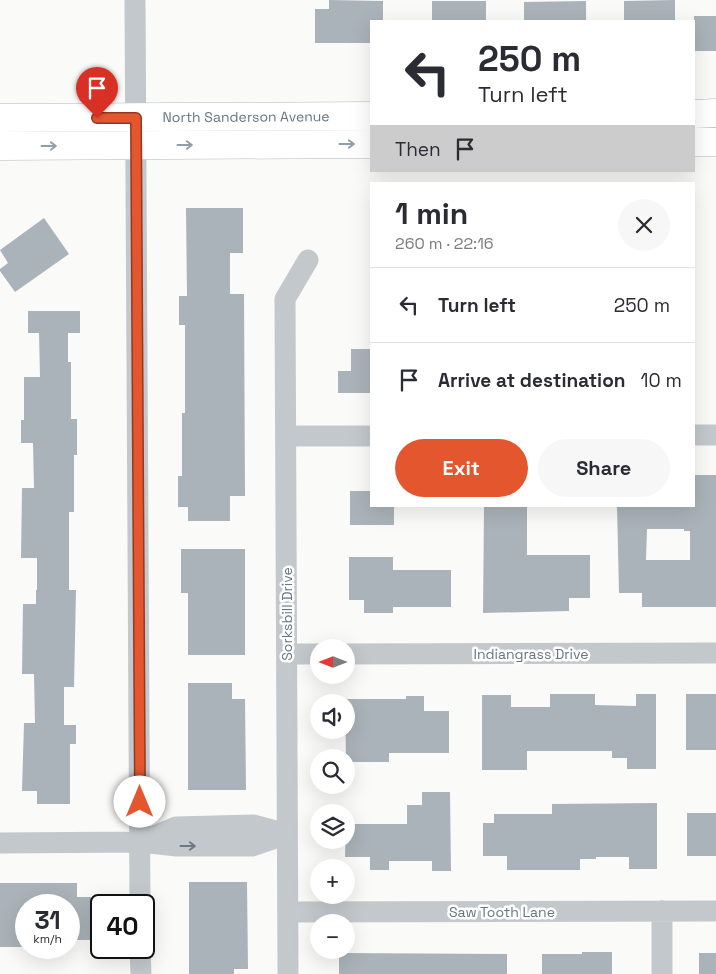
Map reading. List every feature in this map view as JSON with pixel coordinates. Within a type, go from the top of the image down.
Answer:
[{"type":"highway","points":[[695,114],[716,113]]},
{"type":"highway","name":"North Sanderson Avenue","points":[[0,118],[370,116]]},
{"type":"highway","points":[[695,142],[716,142]]},
{"type":"highway","name":"North Sanderson Avenue","points":[[0,146],[370,144]]},
{"type":"street","points":[[135,0],[140,894]]},
{"type":"street","name":"Sorksbill Drive","points":[[288,974],[286,299],[308,260]]},
{"type":"street","points":[[695,435],[716,435]]},
{"type":"street","points":[[286,436],[370,436]]},
{"type":"street","name":"Indiangrass Drive","points":[[355,654],[716,653]]},
{"type":"street","points":[[287,654],[310,654]]},
{"type":"street","points":[[0,844],[140,842],[177,846],[252,846],[287,834]]},
{"type":"street","points":[[662,911],[662,974]]},
{"type":"street","name":"Saw Tooth Lane","points":[[288,912],[716,911]]},
{"type":"street","points":[[140,959],[141,974]]},
{"type":"building","points":[[329,0],[383,1],[383,20],[370,20],[370,43],[315,43],[315,9],[329,9]]},
{"type":"building","points":[[675,0],[675,20],[624,20],[624,1]]},
{"type":"building","points":[[432,1],[486,1],[486,20],[432,20]]},
{"type":"building","points":[[586,1],[586,20],[524,20],[524,2]]},
{"type":"building","points":[[694,16],[716,16],[716,51],[695,51]]},
{"type":"building","points":[[186,208],[243,208],[243,253],[230,253],[230,294],[244,294],[245,496],[230,496],[230,521],[188,521],[188,507],[178,507],[178,476],[182,476],[182,413],[185,413],[185,325],[179,325],[179,296],[187,296]]},
{"type":"building","points":[[44,218],[69,254],[15,292],[0,271],[8,263],[0,250]]},
{"type":"building","points":[[28,311],[80,311],[80,333],[68,333],[68,362],[71,362],[71,419],[77,419],[77,455],[74,455],[74,512],[69,512],[69,590],[76,590],[74,687],[64,687],[64,725],[76,725],[76,744],[70,744],[70,804],[37,804],[37,791],[22,791],[24,723],[35,723],[34,674],[22,674],[23,604],[36,604],[37,558],[21,558],[22,488],[34,488],[33,443],[21,443],[21,420],[24,420],[24,377],[40,377],[39,333],[28,333]]},
{"type":"building","points":[[351,349],[370,349],[370,393],[338,393],[338,371],[351,371]]},
{"type":"building","points":[[695,475],[716,475],[716,607],[642,607],[642,593],[619,593],[617,507],[695,507]],"holes":[[[647,529],[684,529],[684,531],[690,531],[690,560],[646,560]]]},
{"type":"building","points":[[350,491],[370,491],[370,507],[394,507],[394,525],[350,525]]},
{"type":"building","points":[[484,507],[527,507],[527,555],[590,555],[590,598],[569,598],[569,611],[483,613]]},
{"type":"building","points":[[181,549],[245,549],[245,655],[188,655],[188,593],[181,593]]},
{"type":"building","points":[[349,557],[393,557],[393,570],[451,570],[451,607],[393,607],[393,613],[364,613],[364,600],[349,600]]},
{"type":"building","points":[[188,683],[232,683],[232,699],[245,699],[246,790],[188,790]]},
{"type":"building","points":[[550,694],[595,694],[595,705],[636,706],[636,694],[656,694],[656,769],[627,769],[627,758],[612,758],[612,751],[527,751],[527,770],[482,770],[482,695],[511,695],[511,707],[550,707]]},
{"type":"building","points":[[686,694],[716,694],[716,750],[686,750]]},
{"type":"building","points":[[406,696],[424,696],[424,711],[449,711],[449,753],[389,753],[389,762],[355,762],[355,749],[346,749],[346,739],[355,739],[355,699],[406,699]]},
{"type":"building","points":[[422,792],[450,792],[451,871],[432,871],[432,861],[389,861],[389,870],[370,870],[370,857],[345,857],[345,849],[355,849],[355,824],[407,824],[407,805],[422,805]]},
{"type":"building","points":[[657,803],[657,869],[629,869],[629,857],[596,857],[596,859],[580,859],[580,870],[507,870],[507,856],[483,856],[483,823],[494,823],[494,814],[552,814],[552,804]]},
{"type":"building","points":[[687,813],[716,813],[716,856],[687,856]]},
{"type":"building","points":[[189,882],[247,882],[248,969],[234,969],[234,974],[189,974]]},
{"type":"building","points":[[0,883],[77,883],[77,894],[15,894],[15,947],[0,947]]},
{"type":"building","points":[[80,897],[90,897],[90,940],[80,940]]},
{"type":"building","points":[[582,952],[612,952],[612,974],[542,974],[542,954],[582,954]]},
{"type":"building","points":[[355,953],[507,954],[507,974],[339,974],[339,959],[355,959]]},
{"type":"building","points":[[699,953],[716,953],[716,974],[699,974]]},
{"type":"route","points":[[97,118],[136,118],[140,802]]}]
